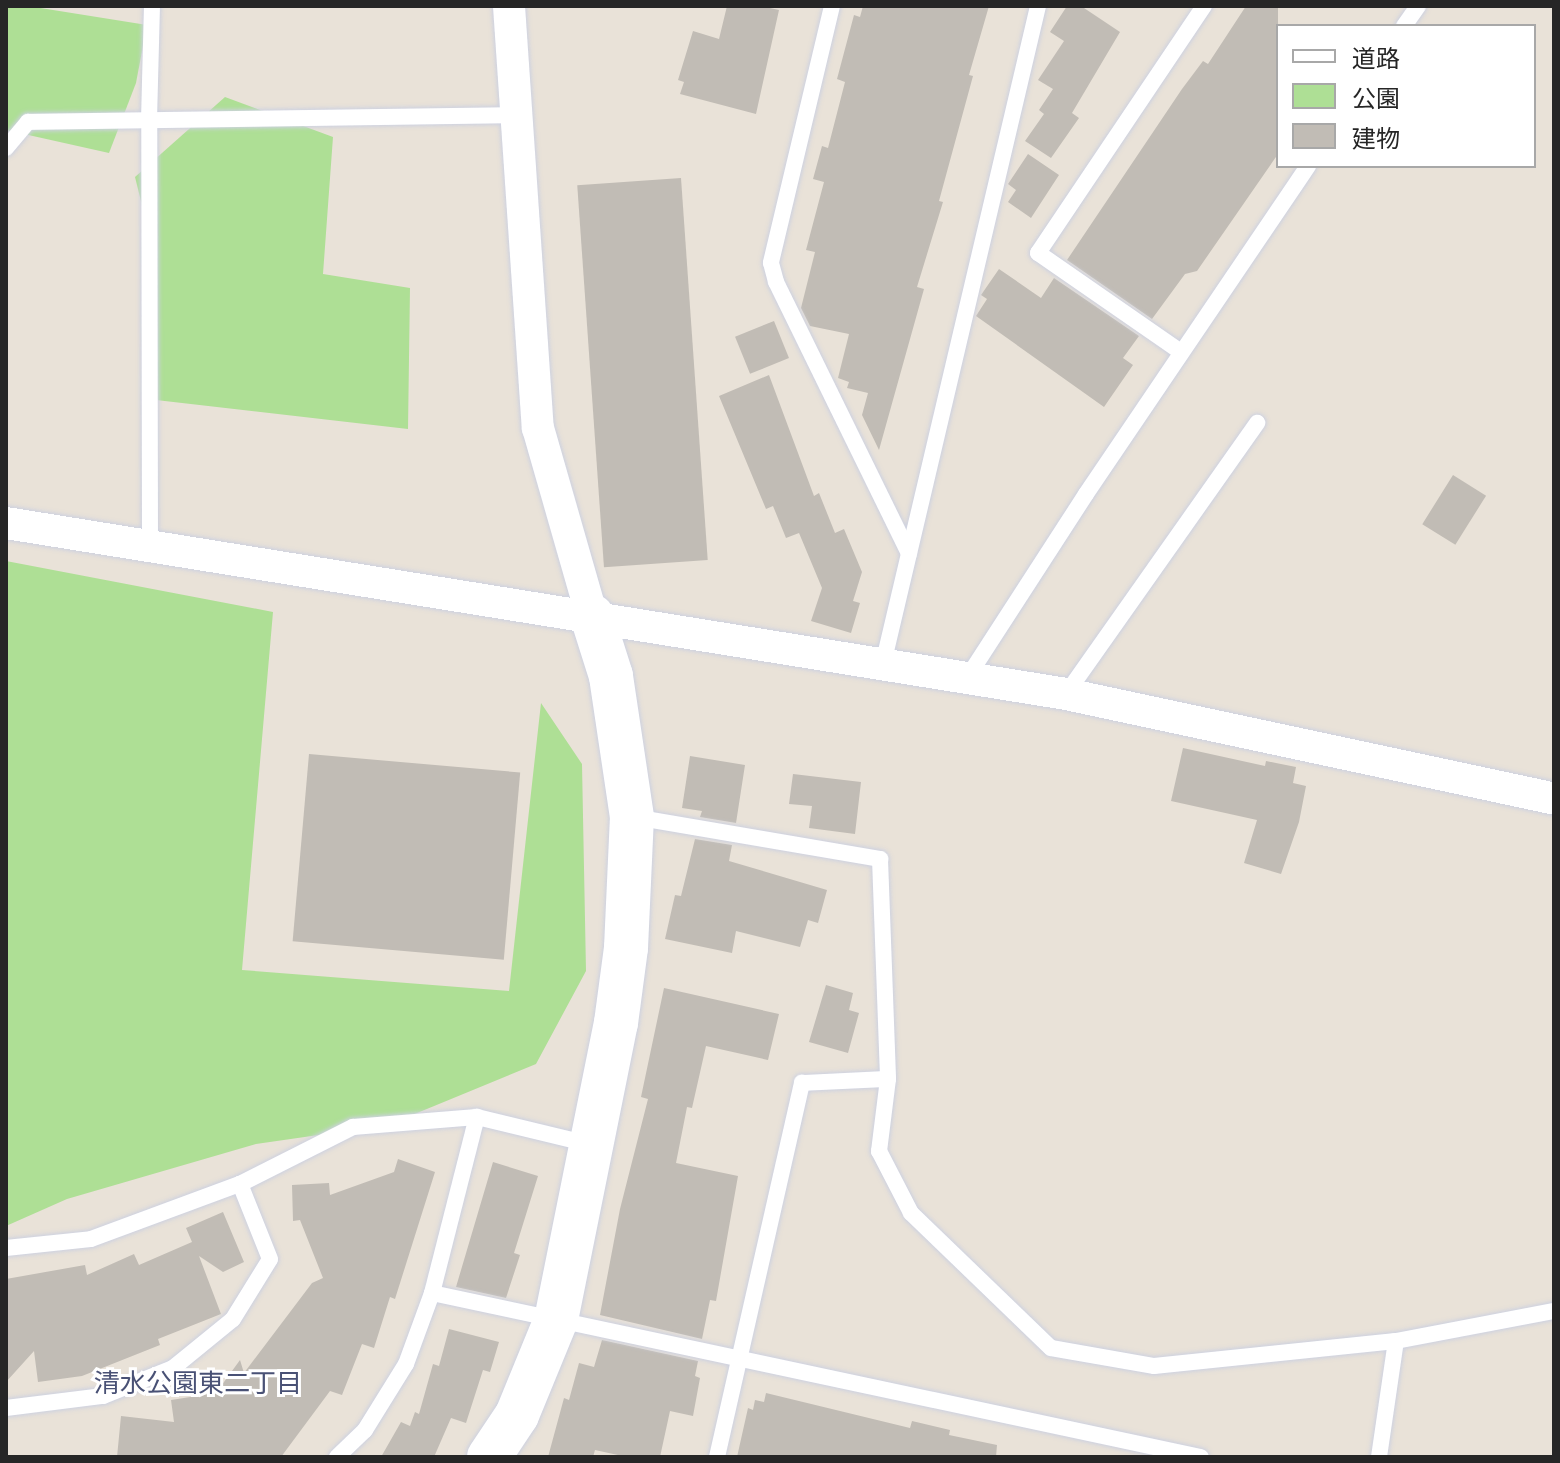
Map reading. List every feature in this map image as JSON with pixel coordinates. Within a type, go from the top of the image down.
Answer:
[{"type":"street","points":[[489,1457],[517,1415],[556,1320],[616,1023],[626,948],[632,817],[611,676],[538,428],[509,6]]},
{"type":"street","points":[[6,523],[1066,694],[1554,799]]},
{"type":"lane","points":[[150,546],[149,120],[152,6]]},
{"type":"lane","points":[[832,6],[771,263],[776,282],[909,553]]},
{"type":"lane","points":[[883,664],[1038,6]]},
{"type":"lane","points":[[1181,352],[1038,253],[1204,6]]},
{"type":"lane","points":[[1405,24],[1418,6]]},
{"type":"lane","points":[[6,148],[28,122],[517,115]]},
{"type":"lane","points":[[967,678],[1181,352],[1307,168]]},
{"type":"lane","points":[[1066,694],[1257,423]]},
{"type":"lane","points":[[632,817],[880,859],[888,1079],[879,1151],[911,1213],[1051,1348],[1154,1366],[1396,1341],[1554,1311]]},
{"type":"lane","points":[[717,1457],[802,1083],[888,1079]]},
{"type":"lane","points":[[337,1457],[365,1430],[406,1364],[432,1293],[477,1117]]},
{"type":"lane","points":[[6,1248],[91,1239],[240,1184],[353,1127],[477,1117],[592,1144]]},
{"type":"lane","points":[[6,1408],[103,1396],[173,1368],[233,1319],[270,1259],[240,1184]]},
{"type":"lane","points":[[432,1293],[1194,1456]]},
{"type":"lane","points":[[1379,1457],[1396,1341]]},
{"type":"green space","points":[[6,6],[28,6],[147,25],[136,83],[109,153],[6,130]]},
{"type":"green space","points":[[225,97],[333,137],[323,274],[410,288],[408,429],[156,400],[156,261],[135,177]]},
{"type":"green space","points":[[6,561],[273,612],[242,970],[509,991],[541,703],[582,764],[586,971],[536,1064],[388,1125],[256,1144],[67,1199],[6,1226]]},
{"type":"building","points":[[727,6],[761,6],[779,10],[756,114],[680,94],[684,82],[678,80],[693,31],[719,39]]},
{"type":"building","points":[[863,6],[989,6],[939,201],[943,202],[917,287],[924,289],[879,450],[862,415],[868,393],[847,388],[849,382],[838,378],[849,334],[810,326],[801,308],[815,252],[806,250],[824,182],[813,179],[822,146],[828,148],[845,82],[837,79],[854,15],[860,17]]},
{"type":"building","points":[[1067,6],[1081,6],[1120,32],[1072,113],[1079,118],[1051,158],[1025,141],[1044,114],[1039,110],[1053,89],[1038,80],[1064,41],[1050,32]]},
{"type":"building","points":[[1246,6],[1278,6],[1276,157],[1197,271],[1185,274],[1152,319],[1067,260],[1182,89],[1203,61],[1208,64]]},
{"type":"building","points":[[1028,154],[1059,175],[1031,218],[1008,202],[1016,190],[1008,184]]},
{"type":"building","points":[[681,178],[708,560],[604,567],[577,185]]},
{"type":"building","points":[[999,269],[1041,298],[1054,278],[1139,336],[1123,358],[1133,365],[1104,407],[976,316],[987,299],[981,295]]},
{"type":"building","points":[[774,321],[789,358],[750,374],[735,337]]},
{"type":"building","points":[[769,375],[814,496],[819,493],[835,533],[844,529],[862,572],[853,601],[860,603],[851,633],[811,621],[822,588],[799,533],[786,538],[773,506],[766,509],[719,396]]},
{"type":"building","points":[[1453,475],[1486,496],[1455,545],[1422,524]]},
{"type":"building","points":[[1183,748],[1265,766],[1266,761],[1296,767],[1293,783],[1306,786],[1299,822],[1281,874],[1244,863],[1257,820],[1171,801]]},
{"type":"building","points":[[309,754],[520,772],[504,960],[293,941]]},
{"type":"building","points":[[690,756],[745,765],[736,823],[700,817],[702,811],[682,808]]},
{"type":"building","points":[[793,774],[861,782],[855,834],[809,828],[812,806],[789,804]]},
{"type":"building","points":[[695,839],[732,845],[729,861],[827,890],[818,923],[808,920],[800,947],[736,931],[732,953],[665,939],[675,895],[681,896]]},
{"type":"building","points":[[826,985],[853,993],[849,1010],[859,1013],[848,1053],[809,1042]]},
{"type":"building","points":[[664,988],[779,1014],[768,1060],[706,1046],[692,1108],[687,1107],[676,1163],[738,1176],[716,1301],[710,1300],[702,1339],[600,1315],[620,1209],[648,1099],[641,1097]]},
{"type":"building","points":[[398,1159],[435,1172],[395,1299],[390,1297],[374,1348],[362,1344],[342,1395],[330,1391],[281,1457],[117,1457],[121,1416],[174,1422],[171,1400],[216,1393],[240,1360],[244,1373],[312,1283],[323,1278],[300,1220],[293,1221],[292,1185],[329,1183],[330,1195],[394,1172]]},
{"type":"building","points":[[493,1162],[538,1176],[514,1253],[520,1255],[506,1298],[456,1287]]},
{"type":"building","points":[[223,1212],[244,1262],[223,1272],[199,1256],[221,1314],[158,1339],[160,1345],[82,1376],[38,1382],[34,1351],[6,1382],[6,1279],[85,1265],[87,1275],[134,1254],[139,1265],[192,1242],[186,1228]]},
{"type":"building","points":[[449,1329],[499,1342],[490,1372],[483,1370],[466,1423],[451,1418],[434,1457],[381,1457],[401,1422],[410,1426],[415,1412],[419,1414],[433,1364],[439,1366]]},
{"type":"building","points":[[602,1340],[698,1361],[695,1376],[700,1378],[693,1416],[670,1411],[660,1457],[627,1457],[595,1450],[593,1457],[548,1457],[564,1398],[569,1400],[579,1363],[594,1367]]},
{"type":"building","points":[[766,1393],[910,1428],[912,1421],[950,1430],[949,1435],[997,1445],[996,1457],[737,1457],[748,1408],[753,1410],[755,1400],[764,1402]]},
{"type":"district","name":"清水公園東二丁目","points":[[198,1383]]}]
